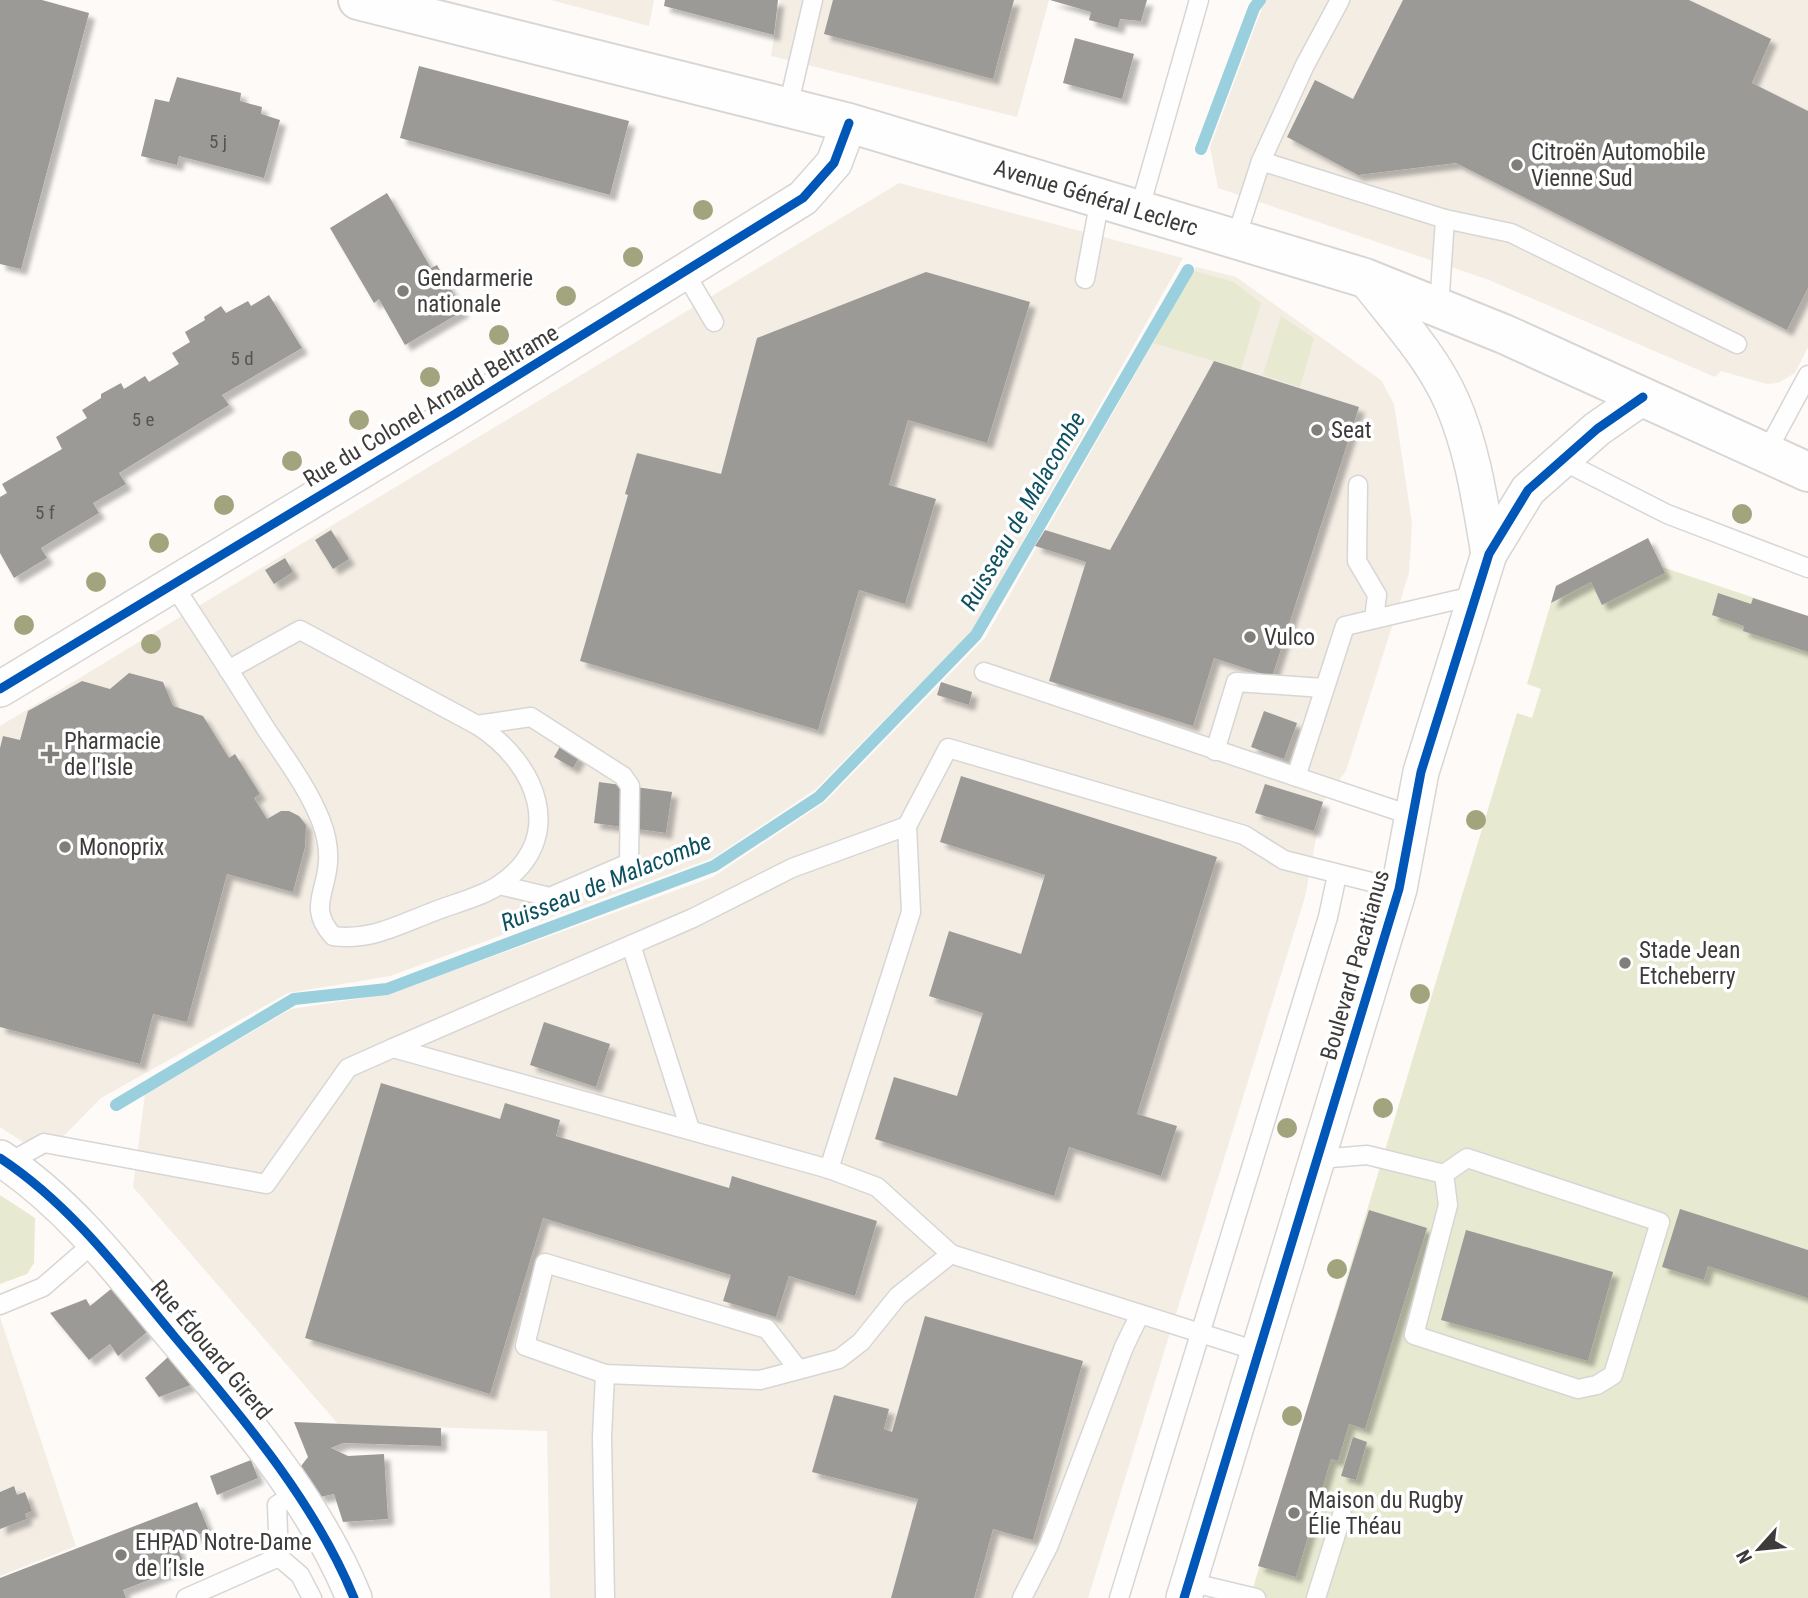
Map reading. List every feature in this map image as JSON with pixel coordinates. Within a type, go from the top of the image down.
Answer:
[{"type":"main road","name":"Avenue Général Leclerc","points":[[358,0],[849,123],[1365,278],[1438,307],[1808,472]]},
{"type":"street","name":"Rue du Colonel Arnaud Beltrame","points":[[0,689],[174,586],[803,198],[834,163],[849,123]]},
{"type":"street","name":"Boulevard Pacatianus","points":[[1365,278],[1433,366],[1451,400],[1474,466],[1489,554]]},
{"type":"street","name":"Boulevard Pacatianus","points":[[1186,1590],[1399,889],[1421,772],[1489,554],[1528,490],[1559,459],[1643,397]]},
{"type":"street","name":"Rue Édouard Girerd","points":[[4,1161],[61,1206],[96,1241],[259,1439],[327,1541],[354,1598]]},
{"type":"lane","points":[[788,107],[813,0]]},
{"type":"lane","points":[[1139,211],[1199,0]]},
{"type":"lane","points":[[1236,241],[1261,161],[1305,65],[1339,0]]},
{"type":"lane","points":[[1261,161],[1445,219],[1511,233],[1737,345]]},
{"type":"lane","points":[[1085,279],[1100,200]]},
{"type":"lane","points":[[1438,307],[1445,219]]},
{"type":"lane","points":[[685,273],[714,322]]},
{"type":"lane","points":[[1766,453],[1808,374]]},
{"type":"lane","points":[[1559,459],[1667,514],[1808,568]]},
{"type":"lane","points":[[1358,485],[1357,561],[1377,595],[1374,619]]},
{"type":"lane","points":[[174,586],[228,670],[296,774],[319,817],[327,837],[328,863],[319,904],[320,922],[333,936],[357,939],[499,885],[526,860],[536,843],[540,802],[517,760],[493,735],[300,630],[228,670]]},
{"type":"lane","points":[[1296,777],[1345,626],[1477,595]]},
{"type":"lane","points":[[984,672],[1413,816]]},
{"type":"lane","points":[[1215,751],[1236,682],[1323,688]]},
{"type":"lane","points":[[477,725],[531,718],[623,776],[630,786],[629,863],[550,897],[499,885]]},
{"type":"lane","points":[[829,1169],[911,912],[907,825],[948,748],[1244,835],[1284,860],[1399,889]]},
{"type":"lane","points":[[4,1161],[44,1143],[266,1184],[348,1068],[631,945],[792,868],[907,825]]},
{"type":"lane","points":[[1119,1598],[1328,918],[1337,875]]},
{"type":"lane","points":[[631,945],[690,1129]]},
{"type":"lane","points":[[393,1048],[829,1169],[877,1187],[951,1254],[1257,1351]]},
{"type":"lane","points":[[1319,1159],[1367,1155],[1444,1174],[1467,1158],[1660,1222],[1613,1375],[1597,1385],[1578,1389],[1414,1335],[1448,1205],[1444,1174]]},
{"type":"lane","points":[[0,1305],[43,1287],[96,1241]]},
{"type":"lane","points":[[798,1368],[767,1329],[545,1263],[525,1346],[605,1374],[760,1380],[839,1359],[861,1342],[898,1296],[951,1254]]},
{"type":"lane","points":[[1022,1598],[1049,1545],[1124,1347],[1140,1314]]},
{"type":"lane","points":[[605,1374],[602,1437],[605,1598]]},
{"type":"lane","points":[[295,1494],[277,1505],[279,1557],[300,1575],[312,1598]]},
{"type":"lane","points":[[1316,1598],[1342,1515]]},
{"type":"lane","points":[[186,1598],[279,1557]]},
{"type":"lane","points":[[1186,1590],[1256,1598]]},
{"type":"shaded area","points":[[551,0],[654,0],[649,26]]},
{"type":"shaded area","points":[[780,0],[1049,0],[1017,117],[771,56]]},
{"type":"shaded area","points":[[1265,0],[1808,0],[1808,347],[1795,373],[1778,383],[1767,384],[1721,371],[1715,377],[1489,280],[1218,188],[1210,147]]},
{"type":"shaded area","points":[[899,183],[1183,258],[972,631],[816,789],[713,858],[390,976],[288,993],[101,1098],[44,1156],[0,1127],[0,726]]},
{"type":"shaded area","points":[[1196,267],[1236,277],[1381,380],[1394,404],[1412,523],[1409,573],[1346,771],[1323,802],[1305,897],[1088,1598],[550,1598],[547,1431],[338,1424],[133,1187],[145,1094],[291,1009],[389,994],[713,877],[825,802],[985,638]]},
{"type":"shaded area","points":[[0,1317],[76,1546],[0,1576]]},
{"type":"green space","points":[[1194,271],[1234,282],[1261,303],[1241,369],[1153,343]]},
{"type":"green space","points":[[1281,316],[1314,338],[1300,387],[1263,375]]},
{"type":"green space","name":"Stade Jean Etcheberry","points":[[1648,538],[1662,567],[1808,616],[1808,1598],[1250,1598],[1517,713],[1532,718],[1541,689],[1527,684],[1556,586]]},
{"type":"green space","points":[[0,1195],[35,1218],[34,1263],[27,1274],[0,1284]]},
{"type":"building","points":[[0,0],[42,0],[89,13],[21,269],[0,264]]},
{"type":"building","points":[[665,0],[778,0],[774,35],[664,6]]},
{"type":"building","points":[[833,0],[1014,0],[993,79],[824,34]]},
{"type":"building","points":[[1050,0],[1147,0],[1141,21],[1120,19],[1118,28],[1089,20],[1091,12]]},
{"type":"building","points":[[1403,0],[1689,0],[1771,39],[1752,83],[1808,111],[1808,288],[1787,330],[1456,163],[1358,175],[1287,137],[1315,80],[1353,99]]},
{"type":"building","points":[[1075,38],[1134,54],[1122,99],[1063,83]]},
{"type":"building","points":[[419,66],[629,121],[610,195],[400,138]]},
{"type":"building","points":[[177,77],[241,93],[240,101],[262,107],[261,114],[280,120],[264,178],[179,156],[177,165],[141,156],[155,99],[169,102]]},
{"type":"building","points":[[387,193],[431,268],[437,265],[463,311],[405,345],[379,299],[374,303],[330,228]]},
{"type":"building","points":[[926,272],[1030,302],[987,443],[908,420],[889,485],[936,499],[905,604],[859,590],[818,730],[580,661],[628,495],[625,494],[637,453],[721,474],[757,338]]},
{"type":"building","points":[[269,295],[302,348],[222,395],[229,405],[119,473],[126,484],[93,503],[99,513],[41,548],[47,558],[14,578],[0,553],[0,497],[7,493],[2,484],[62,449],[56,437],[87,418],[82,410],[101,398],[101,394],[121,383],[124,389],[145,376],[149,382],[179,364],[172,353],[190,342],[185,332],[205,320],[204,317],[221,306],[226,313],[248,301],[251,306]]},
{"type":"building","points":[[1214,361],[1359,407],[1272,677],[1214,658],[1193,726],[1049,681],[1086,562],[1035,546],[1045,530],[1110,550]]},
{"type":"building","points":[[331,530],[349,559],[333,569],[315,540]]},
{"type":"building","points":[[1648,538],[1665,573],[1602,605],[1591,582],[1551,603],[1556,586]]},
{"type":"building","points":[[285,558],[293,572],[274,584],[265,570]]},
{"type":"building","points":[[1718,593],[1751,604],[1753,598],[1808,616],[1808,652],[1743,631],[1744,626],[1712,615]]},
{"type":"building","points":[[129,673],[163,682],[173,706],[203,716],[229,758],[235,754],[260,794],[254,798],[267,819],[281,811],[289,811],[299,816],[306,825],[305,847],[293,892],[227,874],[187,1022],[153,1014],[140,1064],[0,1027],[0,748],[3,736],[20,740],[28,711],[82,681],[110,689]]},
{"type":"building","points":[[941,682],[972,692],[969,705],[937,695]]},
{"type":"building","points":[[1264,711],[1297,723],[1284,759],[1251,747]]},
{"type":"building","points":[[561,745],[580,756],[573,768],[554,757]]},
{"type":"building","points":[[961,776],[1217,857],[1137,1114],[1177,1126],[1161,1176],[1069,1147],[1054,1196],[875,1139],[894,1077],[957,1096],[983,1013],[929,996],[949,931],[1021,954],[1045,875],[940,842]]},
{"type":"building","points":[[599,782],[672,792],[666,833],[594,823]]},
{"type":"building","points":[[1265,784],[1323,802],[1314,831],[1255,813]]},
{"type":"building","points":[[544,1022],[610,1044],[596,1087],[530,1065]]},
{"type":"building","points":[[381,1083],[500,1119],[505,1103],[560,1120],[556,1136],[729,1188],[732,1176],[877,1221],[855,1296],[789,1276],[776,1317],[723,1301],[731,1275],[543,1218],[490,1394],[305,1338]]},
{"type":"building","points":[[1680,1209],[1808,1250],[1808,1298],[1708,1266],[1704,1280],[1662,1267]]},
{"type":"building","points":[[1369,1210],[1427,1228],[1365,1429],[1349,1424],[1338,1461],[1331,1459],[1296,1577],[1258,1566]]},
{"type":"building","points":[[1466,1230],[1613,1272],[1588,1361],[1441,1320]]},
{"type":"building","points":[[111,1289],[147,1332],[118,1356],[110,1344],[89,1360],[50,1313],[86,1299],[90,1306]]},
{"type":"building","points":[[925,1316],[1083,1361],[1033,1540],[993,1529],[974,1598],[891,1598],[918,1499],[812,1472],[834,1395],[889,1409],[884,1429],[892,1432]]},
{"type":"building","points":[[168,1357],[191,1385],[159,1397],[145,1378]]},
{"type":"building","points":[[294,1422],[441,1428],[441,1446],[343,1443],[331,1448],[348,1456],[384,1454],[388,1519],[343,1522],[334,1494],[320,1497],[301,1466],[308,1457]]},
{"type":"building","points":[[1353,1437],[1367,1442],[1356,1480],[1341,1476]]},
{"type":"building","points":[[251,1460],[258,1478],[217,1495],[210,1476]]},
{"type":"building","points":[[14,1486],[17,1495],[25,1492],[32,1511],[25,1514],[27,1519],[0,1529],[0,1492]]},
{"type":"building","name":"EHPAD Notre-Dame de l’Isle","points":[[197,1502],[209,1531],[176,1543],[185,1566],[123,1590],[126,1598],[0,1598],[0,1578]]},
{"type":"waterway","name":"Ruisseau de Malacombe","points":[[1201,149],[1254,8],[1260,0]]},
{"type":"waterway","name":"Ruisseau de Malacombe","points":[[116,1105],[294,999],[387,989],[714,866],[819,797],[976,635],[1188,270]]},
{"type":"cycle path","points":[[0,689],[455,414],[803,198],[834,163],[849,123]]},
{"type":"cycle path","points":[[1184,1598],[1399,889],[1421,772],[1489,554],[1528,490],[1597,429],[1643,397]]},
{"type":"cycle path","points":[[0,1158],[49,1196],[93,1240],[250,1428],[318,1527],[354,1598]]},
{"type":"place","name":"Citroën Automobile Vienne Sud","points":[[1517,165]]},
{"type":"place","name":"Gendarmerie nationale","points":[[403,291]]},
{"type":"place","name":"Seat","points":[[1317,430]]},
{"type":"place","name":"Vulco","points":[[1250,637]]},
{"type":"place","name":"Pharmacie de l'Isle","points":[[50,754]]},
{"type":"place","name":"Monoprix","points":[[65,847]]},
{"type":"place","name":"Stade Jean Etcheberry","points":[[1625,963]]},
{"type":"place","name":"Maison du Rugby Élie Théau","points":[[1294,1513]]},
{"type":"place","name":"EHPAD Notre-Dame de l’Isle","points":[[121,1555]]}]
